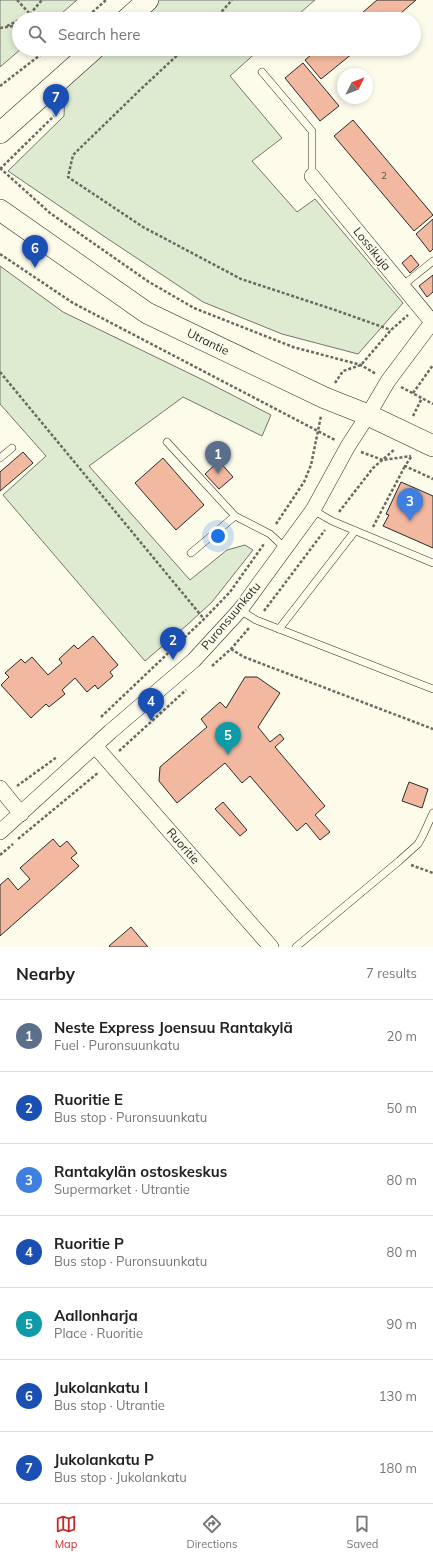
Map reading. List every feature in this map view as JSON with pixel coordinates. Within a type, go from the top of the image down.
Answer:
[{"type":"main road","points":[[135,12],[148,0]]},
{"type":"main road","points":[[0,133],[86,56]]},
{"type":"main road","name":"Utrantie","points":[[0,210],[147,313],[325,398],[368,415],[433,446]]},
{"type":"street","name":"Lossikuja","points":[[312,176],[432,322]]},
{"type":"street","name":"Puronsuunkatu","points":[[0,832],[95,746],[194,660],[240,610],[313,510],[348,446],[388,381],[432,322]]},
{"type":"street","name":"Ruoritie","points":[[95,746],[271,947]]},
{"type":"street","points":[[3,791],[21,814]]},
{"type":"lane","points":[[262,72],[312,131],[312,176]]},
{"type":"lane","points":[[402,286],[433,261]]},
{"type":"lane","points":[[167,442],[235,516],[270,534],[285,548]]},
{"type":"lane","points":[[0,458],[12,448]]},
{"type":"lane","points":[[313,510],[332,521],[433,564]]},
{"type":"lane","points":[[191,553],[235,516]]},
{"type":"lane","points":[[279,629],[355,531]]},
{"type":"lane","points":[[240,610],[256,620],[433,689]]},
{"type":"lane","points":[[296,947],[418,844],[433,813]]},
{"type":"path","points":[[17,0],[28,12]]},
{"type":"path","points":[[32,12],[42,0]]},
{"type":"path","points":[[92,12],[106,0]]},
{"type":"path","points":[[221,12],[232,0]]},
{"type":"path","points":[[5,28],[12,24]]},
{"type":"path","points":[[0,28],[12,26]]},
{"type":"path","points":[[0,86],[39,56]]},
{"type":"path","points":[[98,719],[204,619],[230,592],[304,482],[311,465],[325,398],[343,371],[361,364],[391,330],[241,279],[143,227],[68,178],[73,155],[176,56]]},
{"type":"path","points":[[54,116],[0,169],[50,213],[149,282],[194,308],[293,347],[361,364],[388,381],[433,404]]},
{"type":"path","points":[[0,254],[73,303],[317,431],[373,457],[383,460],[411,456],[416,459]]},
{"type":"path","points":[[413,393],[433,365]]},
{"type":"path","points":[[0,372],[204,619]]},
{"type":"path","points":[[368,536],[411,456]]},
{"type":"path","points":[[405,466],[433,479]]},
{"type":"path","points":[[231,649],[244,657],[433,729]]},
{"type":"path","points":[[3,791],[60,755]]},
{"type":"path","points":[[399,861],[433,873]]},
{"type":"green space","points":[[0,0],[77,0],[63,12],[12,12],[13,56],[0,67]]},
{"type":"green space","points":[[159,0],[315,0],[301,12],[146,12]]},
{"type":"green space","points":[[97,56],[252,56],[230,76],[282,138],[252,161],[297,212],[315,199],[403,303],[358,354],[282,334],[203,302],[8,171],[64,116],[65,86]]},
{"type":"green space","points":[[0,266],[63,312],[271,415],[262,436],[183,397],[89,466],[190,580],[227,550],[245,545],[253,550],[212,602],[145,661],[3,495],[46,456],[0,404]]},
{"type":"building","points":[[377,0],[416,0],[402,12],[363,12]]},
{"type":"building","points":[[310,56],[349,56],[321,79],[305,60]]},
{"type":"building","points":[[303,63],[339,106],[320,121],[285,78]]},
{"type":"building","points":[[353,120],[433,215],[414,231],[334,136]]},
{"type":"building","points":[[433,219],[433,249],[430,252],[416,234]]},
{"type":"building","points":[[411,255],[419,265],[410,273],[402,263]]},
{"type":"building","points":[[433,275],[433,292],[427,297],[419,286]]},
{"type":"building","points":[[23,452],[33,463],[0,491],[0,472]]},
{"type":"building","points":[[163,458],[204,505],[176,530],[135,483]]},
{"type":"building","points":[[219,461],[233,477],[219,489],[205,474]]},
{"type":"building","points":[[401,482],[433,496],[433,548],[383,526],[389,515],[386,514]]},
{"type":"building","points":[[93,636],[118,665],[110,672],[113,676],[98,689],[95,685],[87,692],[75,678],[62,690],[65,694],[49,707],[46,704],[31,718],[1,685],[9,677],[5,673],[21,659],[25,663],[32,657],[48,675],[62,663],[59,659],[74,645],[78,649]]},
{"type":"building","points":[[245,677],[257,677],[280,693],[258,727],[270,742],[280,734],[284,739],[275,747],[325,806],[315,815],[330,832],[320,840],[306,823],[297,831],[250,776],[242,783],[225,763],[177,803],[159,781],[160,767],[207,727],[201,719],[220,702],[226,708]]},
{"type":"building","points":[[409,782],[428,789],[422,808],[402,801]]},
{"type":"building","points":[[223,802],[247,830],[240,836],[215,809]]},
{"type":"building","points":[[53,839],[60,847],[67,841],[77,853],[71,858],[79,866],[0,936],[0,885],[8,878],[18,890],[30,879],[20,868]]},
{"type":"building","points":[[131,927],[148,947],[109,946]]},
{"type":"place","name":"Jukolankatu P","points":[[56,117]]},
{"type":"place","name":"Jukolankatu I","points":[[35,268]]},
{"type":"place","name":"Neste Express Joensuu Rantakylä","points":[[218,474]]},
{"type":"place","name":"Rantakylän ostoskeskus","points":[[410,521]]},
{"type":"place","name":"Ruoritie E","points":[[173,660]]},
{"type":"place","name":"Ruoritie P","points":[[151,721]]},
{"type":"place","name":"Aallonharja","points":[[228,755]]}]
